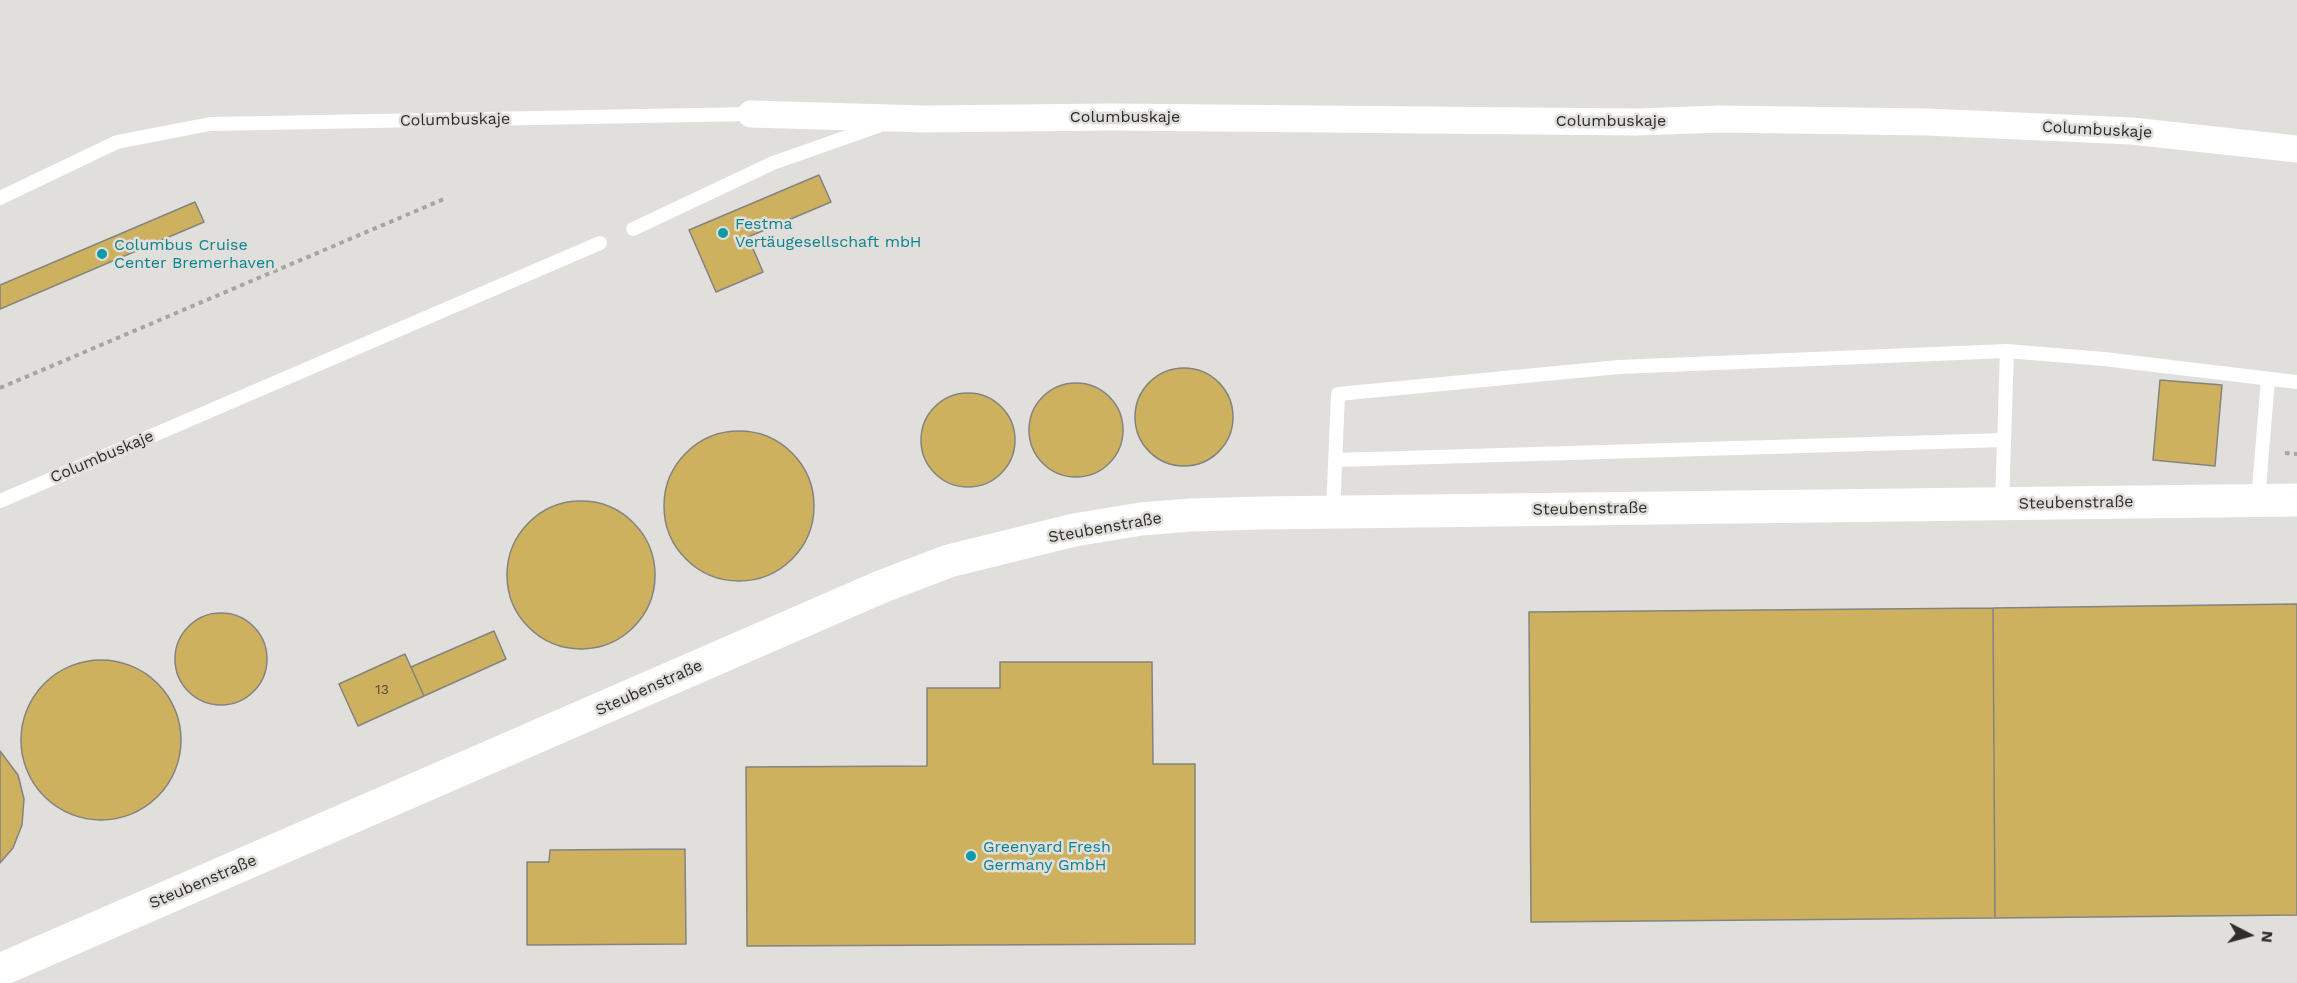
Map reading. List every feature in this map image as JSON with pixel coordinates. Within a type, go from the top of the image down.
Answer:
[{"type":"street","name":"Columbuskaje","points":[[751,114],[924,119],[1111,117],[1625,122],[1720,119],[1927,122],[2132,131],[2297,149]]},
{"type":"street","name":"Steubenstraße","points":[[0,970],[883,585],[948,561],[1074,530],[1141,519],[1191,515],[2297,500]]},
{"type":"lane","name":"Columbuskaje","points":[[0,198],[117,142],[210,124],[751,114]]},
{"type":"lane","name":"Columbuskaje","points":[[633,229],[773,163],[877,126],[924,119]]},
{"type":"lane","name":"Columbuskaje","points":[[0,501],[600,243]]},
{"type":"lane","points":[[2002,504],[2007,351]]},
{"type":"lane","points":[[1333,512],[1338,394],[1619,367],[2007,351],[2104,359],[2297,382]]},
{"type":"lane","points":[[2258,501],[2268,379]]},
{"type":"lane","points":[[1335,460],[2004,440]]},
{"type":"path","points":[[0,388],[444,199]]},
{"type":"path","points":[[2261,462],[2282,453],[2297,454]]},
{"type":"building","name":"Festma Vertäugesellschaft mbH","points":[[819,175],[831,202],[748,237],[763,272],[716,292],[689,230]]},
{"type":"building","name":"Columbus Cruise Center Bremerhaven","points":[[195,202],[204,222],[0,309],[0,285]]},
{"type":"building","points":[[1184,368],[1203,372],[1219,382],[1229,398],[1233,417],[1229,436],[1219,452],[1203,462],[1184,466],[1165,462],[1149,452],[1139,436],[1135,417],[1139,398],[1149,382],[1165,372]]},
{"type":"building","points":[[2160,380],[2222,385],[2215,466],[2153,460]]},
{"type":"building","points":[[1076,383],[1094,386],[1109,397],[1120,412],[1123,430],[1120,448],[1109,463],[1094,474],[1076,477],[1058,474],[1043,463],[1032,448],[1029,430],[1032,412],[1043,397],[1058,386]]},
{"type":"building","points":[[968,393],[986,396],[1001,407],[1012,422],[1015,440],[1012,458],[1001,473],[986,484],[968,487],[950,484],[935,473],[924,458],[921,440],[924,422],[935,407],[950,396]]},
{"type":"building","points":[[739,431],[754,432],[768,437],[792,453],[808,477],[813,491],[813,521],[808,535],[792,559],[768,575],[754,580],[739,581],[724,580],[710,575],[686,559],[670,535],[665,521],[664,506],[665,491],[670,477],[686,453],[710,437],[724,432]]},
{"type":"building","points":[[581,501],[595,502],[609,507],[622,513],[633,523],[643,534],[649,547],[654,561],[654,589],[649,603],[643,616],[633,627],[622,637],[609,643],[595,648],[581,649],[567,648],[553,643],[540,637],[529,627],[519,616],[513,603],[508,589],[507,575],[508,561],[513,547],[519,534],[529,523],[540,513],[553,507],[567,502]]},
{"type":"building","points":[[2297,604],[2297,915],[1995,918],[1993,608]]},
{"type":"building","points":[[1993,608],[1995,918],[1531,922],[1529,612]]},
{"type":"building","points":[[221,613],[239,616],[254,626],[264,641],[267,659],[264,677],[254,692],[239,702],[221,705],[203,702],[188,692],[178,677],[175,659],[178,641],[188,626],[203,616]]},
{"type":"building","points":[[494,631],[506,659],[424,696],[411,667]]},
{"type":"building","points":[[405,654],[424,696],[358,726],[339,684]]},
{"type":"building","points":[[101,660],[131,666],[157,684],[175,710],[181,740],[175,770],[157,796],[131,814],[101,820],[71,814],[45,796],[27,770],[21,740],[27,710],[45,684],[71,666]]},
{"type":"building","name":"Greenyard Fresh Germany GmbH","points":[[1000,662],[1152,662],[1153,764],[1195,764],[1195,944],[747,946],[746,767],[927,766],[927,688],[1000,688]]},
{"type":"building","points":[[0,751],[18,775],[24,799],[22,825],[13,848],[0,863]]},
{"type":"building","points":[[685,849],[686,944],[527,945],[527,862],[549,862],[550,850]]},
{"type":"place","name":"Festma Vertäugesellschaft mbH","points":[[723,233]]},
{"type":"place","name":"Columbus Cruise Center Bremerhaven","points":[[102,254]]},
{"type":"place","name":"Greenyard Fresh Germany GmbH","points":[[971,856]]}]
